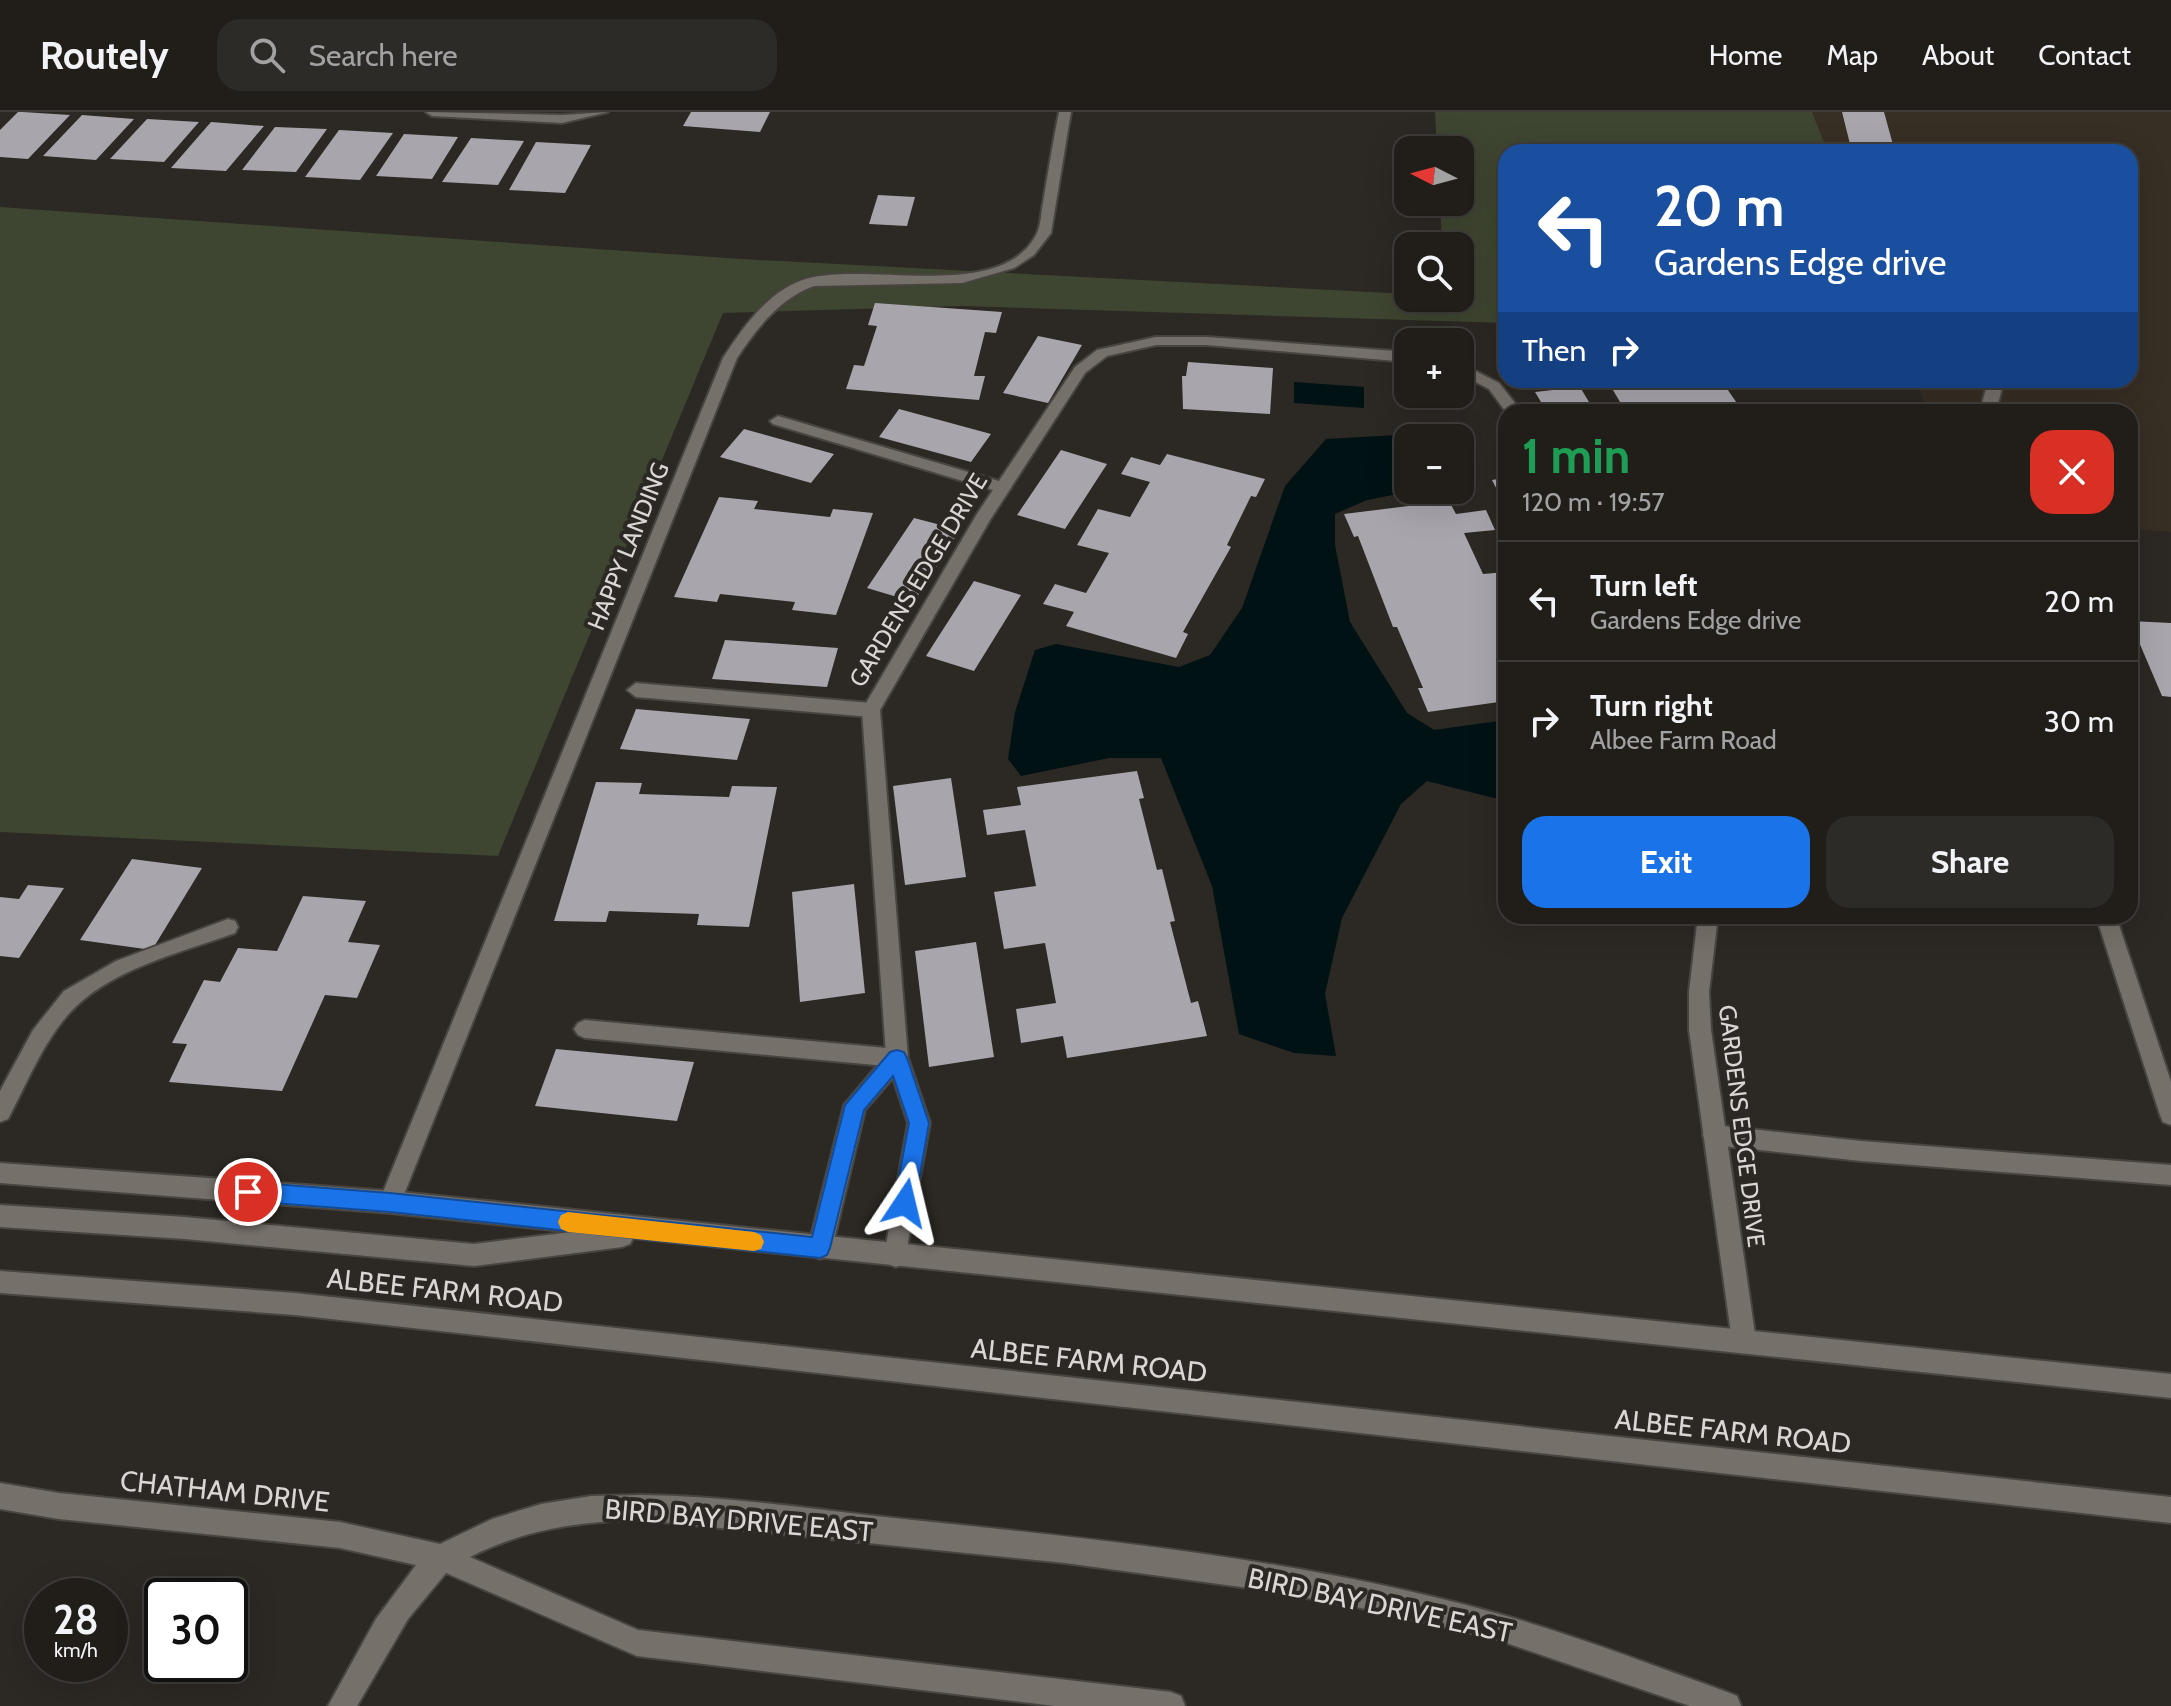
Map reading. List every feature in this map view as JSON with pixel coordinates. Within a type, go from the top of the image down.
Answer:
[{"type":"street","points":[[432,112],[562,119],[602,112]]},
{"type":"street","name":"HAPPY LANDING","points":[[390,1202],[735,350],[772,306],[805,284],[835,278],[926,280],[973,277],[1016,261],[1035,248],[1044,233],[1065,112]]},
{"type":"street","name":"GARDENS EDGE DRIVE","points":[[896,1256],[919,1123],[897,1058],[871,710],[1003,488],[1080,370],[1092,360],[1112,349],[1144,342],[1179,341],[1394,356]]},
{"type":"street","points":[[1474,375],[1494,386],[1508,404]]},
{"type":"street","points":[[778,421],[1003,488]]},
{"type":"street","points":[[636,690],[871,710]]},
{"type":"street","name":"GARDENS EDGE DRIVE","points":[[1707,924],[1699,992],[1700,1030],[1744,1341]]},
{"type":"street","points":[[2109,924],[2171,1115]]},
{"type":"street","points":[[0,1112],[52,1019],[71,997],[95,980],[228,927]]},
{"type":"street","points":[[585,1029],[897,1058]]},
{"type":"street","points":[[820,1248],[855,1105],[897,1058]]},
{"type":"street","points":[[1714,1135],[1861,1151],[2171,1175]]},
{"type":"street","points":[[0,1173],[390,1202],[2171,1386]]},
{"type":"street","points":[[0,1216],[185,1228],[474,1255],[658,1232]]},
{"type":"street","name":"ALBEE FARM ROAD","points":[[0,1282],[295,1304],[2171,1510]]},
{"type":"street","name":"CHATHAM DRIVE","points":[[0,1496],[59,1506],[340,1535],[442,1558]]},
{"type":"street","name":"BIRD BAY DRIVE EAST","points":[[442,1558],[496,1528],[552,1512],[613,1506],[669,1508],[1180,1563],[1459,1616],[1600,1659],[1727,1706]]},
{"type":"street","points":[[342,1706],[410,1595],[442,1558],[637,1643],[1171,1706]]},
{"type":"shaded area","points":[[1812,112],[2171,112],[2171,532],[2138,530],[2138,404],[1925,404],[1919,388],[2138,388],[2138,144],[1825,144]]},
{"type":"shaded area","points":[[1294,382],[1364,387],[1364,408],[1294,403]]},
{"type":"shaded area","points":[[1394,435],[1394,495],[1367,500],[1335,514],[1335,545],[1350,622],[1407,713],[1434,730],[1498,721],[1498,799],[1427,781],[1401,804],[1342,918],[1325,994],[1336,1056],[1294,1053],[1239,1034],[1212,886],[1161,758],[1109,758],[1021,776],[1008,759],[1015,712],[1035,650],[1056,644],[1179,667],[1210,655],[1242,608],[1285,486],[1326,439]]},
{"type":"green space","points":[[1435,112],[1812,112],[1825,144],[1498,144],[1498,323],[962,306],[723,313],[498,856],[0,832],[0,207],[741,259],[1394,293],[1394,312],[1474,312],[1474,232],[1441,232],[1441,216],[1474,216],[1474,136],[1436,136]]},
{"type":"building","points":[[18,112],[70,115],[28,159],[0,157],[0,130]]},
{"type":"building","points":[[691,112],[770,112],[760,132],[683,126]]},
{"type":"building","points":[[1842,112],[1884,112],[1893,144],[1850,144]]},
{"type":"building","points":[[82,115],[134,119],[96,160],[43,156]]},
{"type":"building","points":[[147,119],[199,122],[164,162],[110,159]]},
{"type":"building","points":[[211,122],[264,126],[226,171],[171,168]]},
{"type":"building","points":[[275,127],[327,129],[296,172],[242,170]]},
{"type":"building","points":[[339,130],[393,133],[360,180],[305,177]]},
{"type":"building","points":[[404,134],[458,137],[432,179],[376,176]]},
{"type":"building","points":[[471,138],[524,141],[498,185],[442,182]]},
{"type":"building","points":[[536,142],[591,145],[565,193],[509,190]]},
{"type":"building","points":[[878,195],[915,197],[907,226],[869,224]]},
{"type":"building","points":[[875,303],[1002,312],[996,333],[985,332],[974,376],[985,376],[979,400],[846,389],[854,365],[864,366],[877,326],[868,325]]},
{"type":"building","points":[[1038,336],[1082,345],[1048,403],[1003,393]]},
{"type":"building","points":[[1188,362],[1273,368],[1270,414],[1183,409],[1182,376],[1186,376]]},
{"type":"building","points":[[1581,388],[1590,404],[1542,404],[1535,392]]},
{"type":"building","points":[[1612,388],[1726,388],[1738,404],[1621,404]]},
{"type":"building","points":[[899,409],[991,434],[971,462],[879,437]]},
{"type":"building","points":[[744,429],[834,454],[811,483],[720,457]]},
{"type":"building","points":[[1061,450],[1107,464],[1065,529],[1017,515]]},
{"type":"building","points":[[1167,454],[1265,479],[1256,497],[1251,496],[1227,545],[1231,547],[1183,632],[1188,634],[1176,658],[1066,626],[1074,612],[1043,604],[1055,584],[1086,593],[1109,553],[1077,545],[1098,509],[1130,517],[1150,482],[1121,474],[1131,457],[1160,465]]},
{"type":"building","points":[[719,497],[758,501],[754,509],[830,517],[833,509],[873,513],[836,615],[792,610],[795,602],[720,594],[717,602],[674,597]]},
{"type":"building","points":[[1425,504],[1451,504],[1456,514],[1486,510],[1495,530],[1464,533],[1483,574],[1498,573],[1498,702],[1428,712],[1418,688],[1423,688],[1397,627],[1393,627],[1358,536],[1354,537],[1344,514]]},
{"type":"building","points":[[914,518],[960,530],[914,602],[867,588]]},
{"type":"building","points":[[974,581],[1021,595],[974,671],[926,656]]},
{"type":"building","points":[[2138,621],[2171,623],[2171,697],[2162,696],[2138,640]]},
{"type":"building","points":[[725,640],[838,648],[827,687],[712,679]]},
{"type":"building","points":[[636,709],[750,719],[737,760],[620,749]]},
{"type":"building","points":[[1137,771],[1144,798],[1139,799],[1157,870],[1162,869],[1175,921],[1170,922],[1191,1003],[1198,1001],[1207,1036],[1067,1058],[1063,1036],[1021,1043],[1016,1009],[1056,1003],[1045,943],[1004,949],[994,892],[1036,886],[1025,830],[987,835],[983,810],[1021,805],[1017,787]]},
{"type":"building","points":[[951,778],[966,877],[905,885],[893,786]]},
{"type":"building","points":[[596,782],[642,783],[639,794],[729,797],[732,786],[777,787],[749,927],[697,925],[699,914],[609,911],[606,922],[554,921]]},
{"type":"building","points":[[132,859],[202,868],[152,950],[80,940]]},
{"type":"building","points":[[854,884],[865,993],[800,1002],[792,892]]},
{"type":"building","points":[[28,885],[64,888],[19,958],[0,956],[0,897],[19,899]]},
{"type":"building","points":[[303,896],[366,901],[348,942],[380,945],[357,998],[325,995],[282,1091],[169,1082],[187,1044],[172,1043],[204,980],[220,982],[238,948],[277,951]]},
{"type":"building","points":[[976,942],[994,1057],[929,1067],[915,951]]},
{"type":"building","points":[[556,1049],[694,1062],[677,1121],[535,1106]]},
{"type":"slow traffic","points":[[568,1222],[754,1242]]},
{"type":"route","points":[[248,1192],[390,1202],[820,1248],[855,1105],[897,1058],[919,1123],[905,1203]]}]
